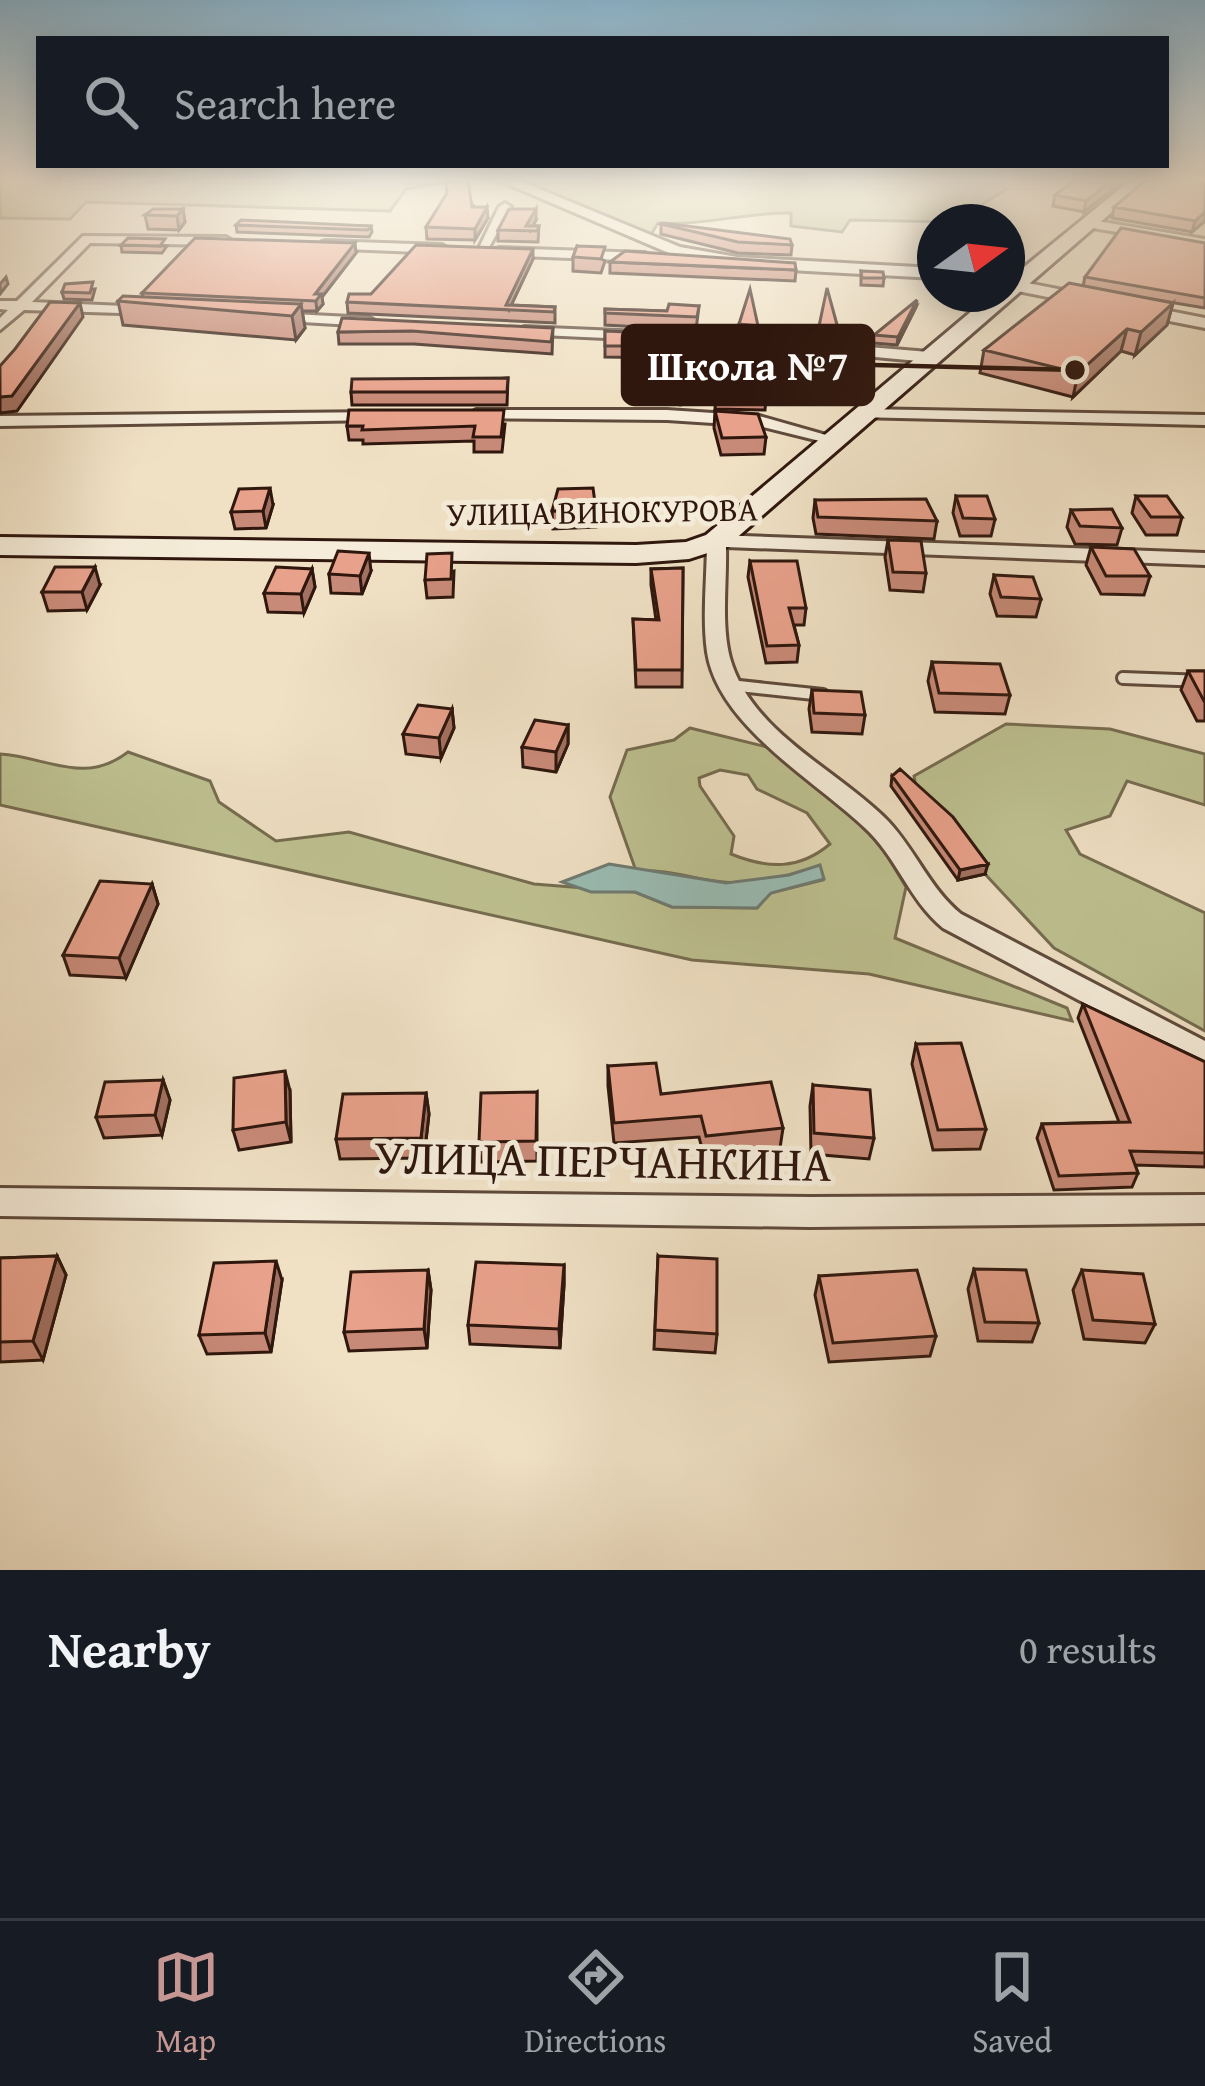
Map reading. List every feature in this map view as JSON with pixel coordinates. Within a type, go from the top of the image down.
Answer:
[{"type":"main road","points":[[1025,275],[1054,252]]},
{"type":"main road","points":[[716,541],[981,312]]},
{"type":"main road","name":"УЛИЦА ВИНОКУРОВА","points":[[0,546],[636,554],[689,550],[716,541]]},
{"type":"street","points":[[0,326],[8,305],[68,252]]},
{"type":"street","points":[[537,252],[702,256],[917,272]]},
{"type":"street","points":[[687,252],[702,256]]},
{"type":"street","points":[[1025,288],[1205,323]]},
{"type":"street","points":[[8,305],[155,311]]},
{"type":"street","points":[[250,316],[394,323]]},
{"type":"street","points":[[514,330],[736,340],[929,357]]},
{"type":"street","points":[[862,414],[1205,420]]},
{"type":"street","points":[[0,421],[406,415]]},
{"type":"street","points":[[453,415],[759,421],[832,439]]},
{"type":"street","points":[[716,541],[718,653],[729,685],[766,732],[875,823],[903,854],[930,903],[952,921],[1205,1055]]},
{"type":"street","name":"УЛИЦА ВИНОКУРОВА","points":[[716,541],[1205,559]]},
{"type":"street","name":"УЛИЦА ПЕРЧАНКИНА","points":[[0,1202],[810,1212],[1205,1209]]},
{"type":"lane","points":[[1124,678],[1205,681]]},
{"type":"lane","points":[[729,685],[836,697]]},
{"type":"green space","points":[[1006,724],[1110,729],[1205,754],[1205,805],[1127,781],[1110,816],[1066,830],[1080,854],[1205,913],[1205,1031],[1054,948],[985,874],[951,827],[918,797],[914,776]]},
{"type":"green space","points":[[690,728],[775,749],[877,839],[906,887],[895,938],[1067,1008],[1072,1021],[869,974],[692,960],[0,805],[0,754],[81,768],[112,762],[128,752],[210,781],[219,802],[276,841],[349,832],[534,884],[635,892],[672,907],[757,908],[770,893],[823,880],[819,866],[735,883],[636,871],[610,797],[627,750],[674,740]],"holes":[[[720,770],[748,775],[757,789],[807,813],[830,844],[795,863],[758,862],[731,854],[734,836],[699,778]]]},
{"type":"water","points":[[609,864],[726,883],[789,875],[820,865],[824,879],[771,893],[757,908],[672,907],[635,892],[591,892],[562,882]]},
{"type":"building","points":[[181,252],[348,252],[315,294],[321,294],[316,301],[142,293]]},
{"type":"building","points":[[409,252],[531,252],[506,305],[555,307],[554,312],[347,302],[349,294],[371,294]]},
{"type":"building","points":[[575,252],[603,252],[601,259],[573,257]]},
{"type":"building","points":[[623,252],[643,252],[795,263],[796,270],[610,262]]},
{"type":"building","points":[[1103,252],[1205,252],[1205,298],[1085,277]]},
{"type":"building","points":[[861,271],[883,272],[884,278],[862,278]]},
{"type":"building","points":[[93,282],[90,293],[62,292],[65,284]]},
{"type":"building","points":[[1069,283],[1173,303],[1141,332],[1127,329],[1078,373],[984,350]]},
{"type":"building","points":[[827,288],[839,332],[818,331]]},
{"type":"building","points":[[750,289],[758,326],[739,324]]},
{"type":"building","points":[[123,296],[301,304],[292,316],[118,301]]},
{"type":"building","points":[[917,300],[898,337],[874,335]]},
{"type":"building","points":[[50,302],[80,303],[12,396],[0,397],[0,366]]},
{"type":"building","points":[[669,304],[699,306],[697,317],[605,313],[605,309],[667,311]]},
{"type":"building","points":[[342,318],[553,328],[551,342],[412,331],[338,332]]},
{"type":"building","points":[[605,331],[693,335],[681,394],[671,346],[605,346]]},
{"type":"building","points":[[508,378],[507,392],[351,392],[352,379]]},
{"type":"building","points":[[349,410],[504,410],[501,437],[473,437],[475,426],[362,430],[363,426],[347,426]]},
{"type":"building","points":[[715,411],[758,414],[766,437],[722,438]]},
{"type":"building","points":[[270,488],[263,511],[231,512],[239,489]]},
{"type":"building","points":[[593,488],[596,510],[552,511],[558,489]]},
{"type":"building","points":[[956,496],[987,496],[995,519],[963,518]]},
{"type":"building","points":[[1136,496],[1167,496],[1182,517],[1151,517]]},
{"type":"building","points":[[926,499],[937,521],[818,517],[815,500]]},
{"type":"building","points":[[1112,509],[1122,528],[1080,526],[1071,510]]},
{"type":"building","points":[[888,540],[921,541],[926,573],[893,572]]},
{"type":"building","points":[[1091,547],[1134,549],[1150,576],[1106,576]]},
{"type":"building","points":[[338,551],[369,553],[360,576],[329,574]]},
{"type":"building","points":[[452,553],[451,579],[425,580],[427,554]]},
{"type":"building","points":[[750,561],[797,561],[806,608],[789,608],[799,645],[767,646]]},
{"type":"building","points":[[55,567],[95,567],[82,592],[42,592]]},
{"type":"building","points":[[276,567],[312,569],[301,594],[264,593]]},
{"type":"building","points":[[683,568],[682,670],[636,670],[633,619],[659,620],[651,569]]},
{"type":"building","points":[[994,575],[1033,577],[1041,599],[1001,597]]},
{"type":"building","points":[[932,662],[1000,664],[1010,695],[939,693]]},
{"type":"building","points":[[1188,671],[1205,671],[1205,701],[1204,701]]},
{"type":"building","points":[[812,690],[861,692],[865,715],[814,713]]},
{"type":"building","points":[[418,705],[452,709],[439,738],[403,734]]},
{"type":"building","points":[[535,720],[568,725],[556,752],[522,747]]},
{"type":"building","points":[[900,769],[953,817],[988,864],[960,870],[892,776]]},
{"type":"building","points":[[100,881],[152,884],[119,958],[63,955]]},
{"type":"building","points":[[1083,1004],[1205,1062],[1205,1153],[1130,1151],[1138,1173],[1059,1176],[1042,1124],[1130,1122]]},
{"type":"building","points":[[961,1043],[986,1129],[938,1130],[916,1044]]},
{"type":"building","points":[[656,1063],[661,1094],[771,1082],[783,1128],[706,1136],[701,1116],[614,1123],[608,1066]]},
{"type":"building","points":[[285,1071],[286,1122],[233,1130],[234,1078]]},
{"type":"building","points":[[163,1080],[155,1115],[96,1117],[105,1082]]},
{"type":"building","points":[[813,1085],[870,1090],[874,1138],[814,1133]]},
{"type":"building","points":[[537,1092],[536,1141],[479,1142],[481,1093]]},
{"type":"building","points":[[426,1093],[421,1138],[336,1139],[343,1094]]},
{"type":"building","points":[[57,1256],[33,1341],[0,1342],[0,1258]]},
{"type":"building","points":[[658,1256],[717,1259],[717,1334],[655,1330]]},
{"type":"building","points":[[276,1261],[265,1333],[199,1335],[214,1263]]},
{"type":"building","points":[[476,1262],[564,1265],[559,1329],[468,1325]]},
{"type":"building","points":[[974,1269],[1026,1270],[1039,1323],[985,1322]]},
{"type":"building","points":[[428,1270],[424,1329],[344,1332],[351,1272]]},
{"type":"building","points":[[917,1270],[936,1336],[833,1343],[819,1276]]},
{"type":"building","points":[[1082,1270],[1143,1274],[1155,1324],[1093,1320]]},
{"type":"place","name":"Школа №7","points":[[1075,370]]}]
